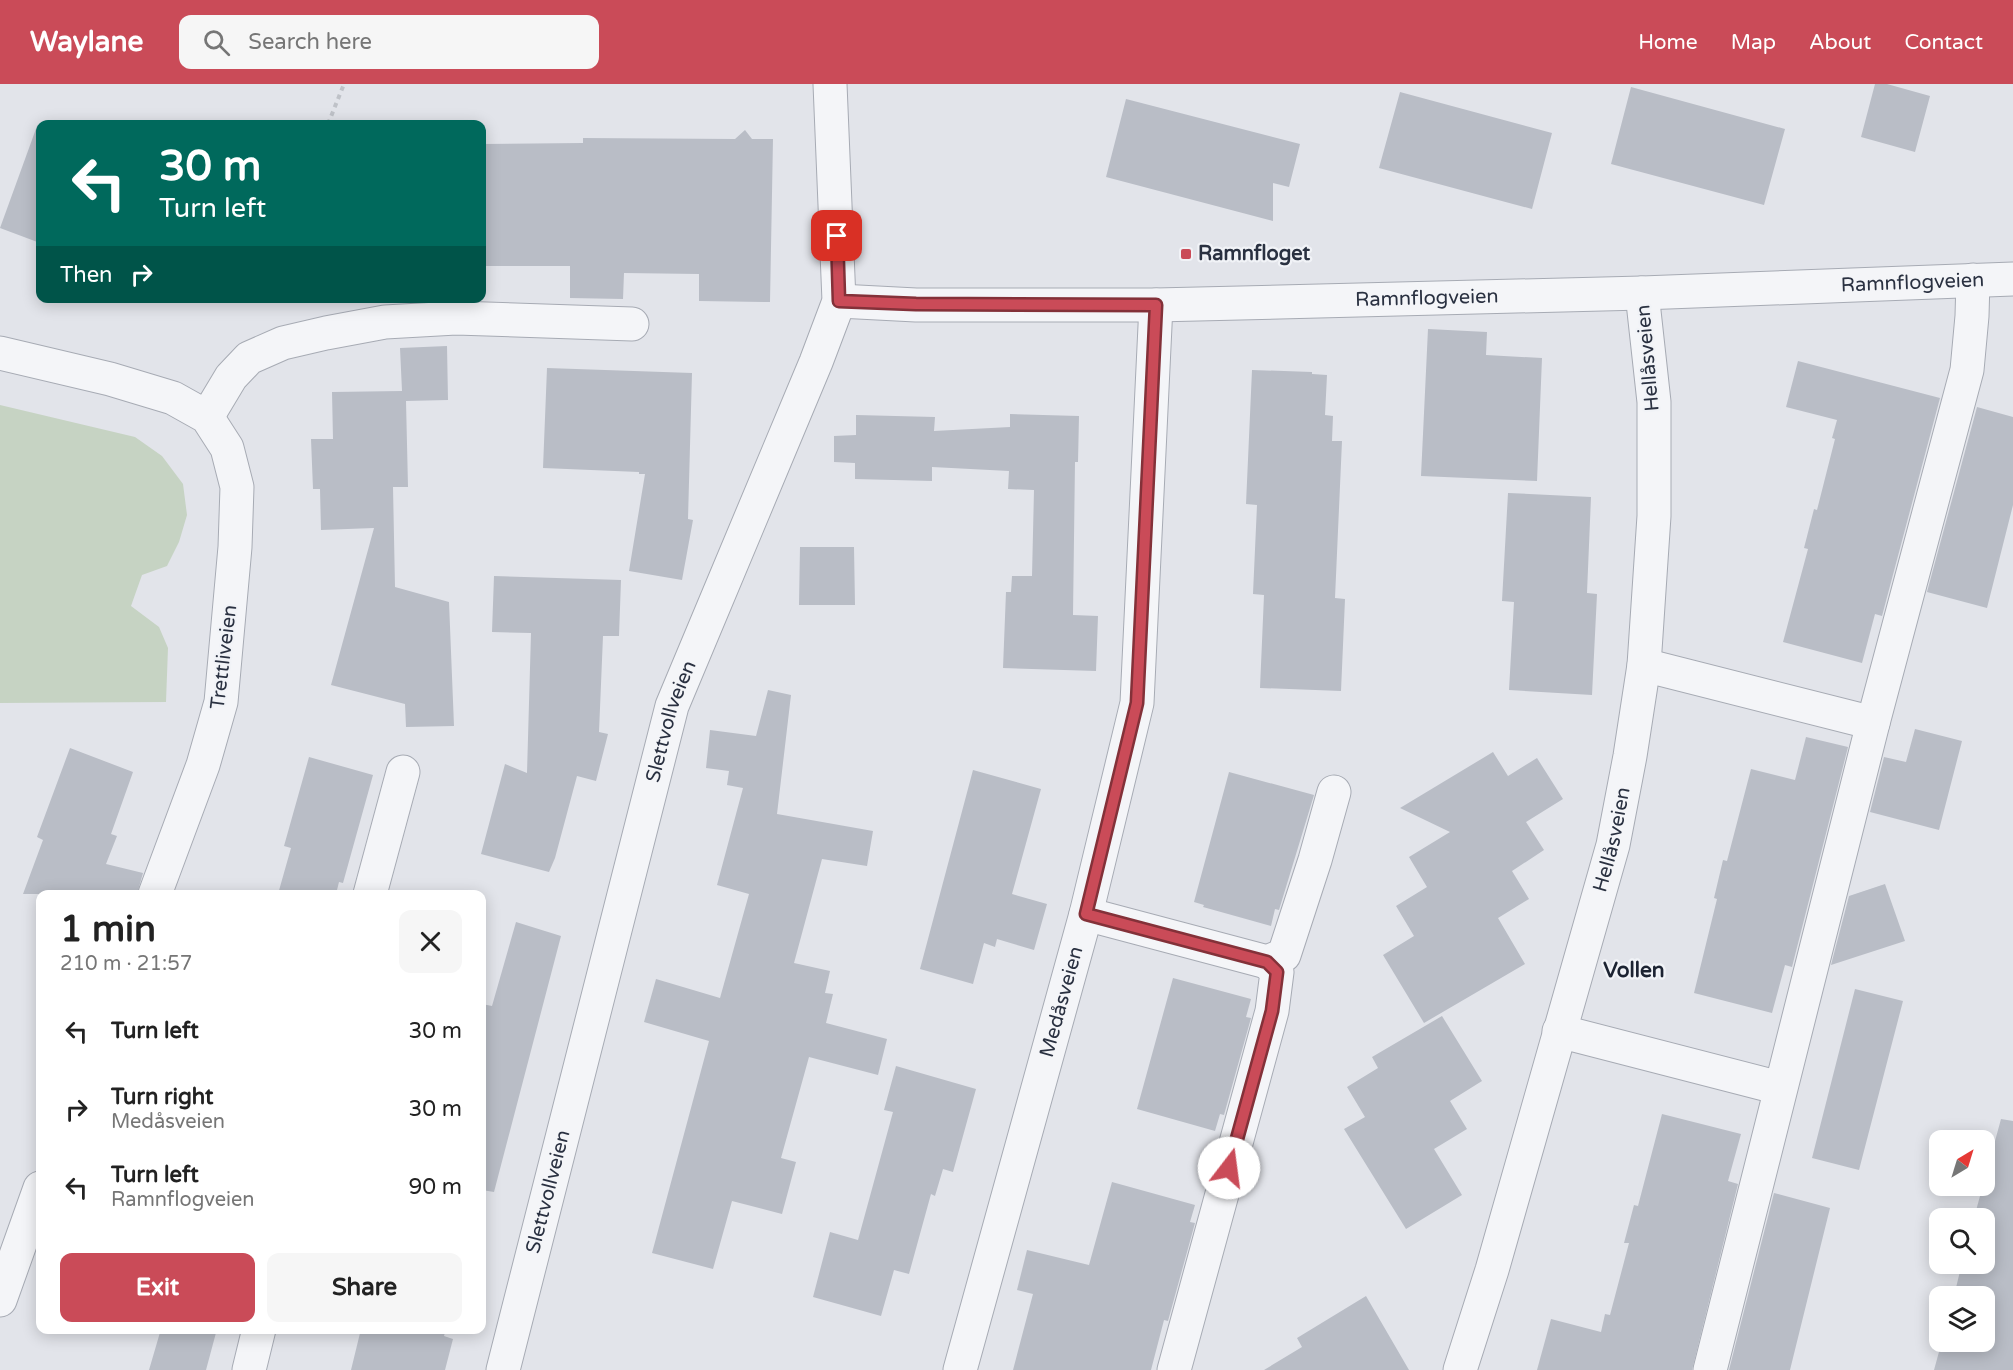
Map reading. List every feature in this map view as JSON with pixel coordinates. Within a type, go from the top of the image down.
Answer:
[{"type":"street","name":"Slettvollveien","points":[[503,1370],[672,706],[816,362],[839,301],[830,84]]},
{"type":"street","name":"Ramnflogveien","points":[[839,301],[916,304],[1156,305],[1642,293],[2013,279]]},
{"type":"street","points":[[1710,1370],[1873,723],[1967,370],[1973,280]]},
{"type":"street","name":"Hellåsveien","points":[[1460,1370],[1492,1270],[1613,845],[1630,756],[1644,665],[1654,516],[1654,402],[1642,293]]},
{"type":"street","name":"Medåsveien","points":[[960,1370],[1086,914],[1137,703],[1156,305]]},
{"type":"street","points":[[207,417],[231,377],[249,358],[283,343],[326,333],[385,322],[456,318],[632,324]]},
{"type":"street","name":"Trettliveien","points":[[0,353],[173,398],[207,417],[227,448],[237,487],[235,546],[221,702],[203,765],[156,890]]},
{"type":"street","points":[[1644,665],[1873,723]]},
{"type":"street","points":[[371,890],[403,772]]},
{"type":"street","points":[[1267,962],[1284,955],[1334,792]]},
{"type":"street","points":[[1086,914],[1267,962],[1277,972],[1272,1011],[1174,1370]]},
{"type":"street","points":[[1559,1031],[1780,1088]]},
{"type":"street","points":[[0,1300],[36,1199]]},
{"type":"street","points":[[249,1370],[259,1334]]},
{"type":"path","points":[[330,120],[344,84]]},
{"type":"green space","points":[[0,405],[135,437],[162,456],[183,484],[187,515],[179,542],[167,566],[142,575],[131,606],[159,627],[168,648],[166,702],[0,703]]},
{"type":"building","points":[[1875,84],[1887,84],[1930,96],[1915,152],[1861,137]]},
{"type":"building","points":[[1631,87],[1785,129],[1764,205],[1611,164]]},
{"type":"building","points":[[1400,92],[1552,133],[1532,209],[1379,168]]},
{"type":"building","points":[[1126,99],[1300,144],[1289,187],[1273,183],[1273,221],[1106,177]]},
{"type":"building","points":[[36,129],[36,242],[0,228]]},
{"type":"building","points":[[745,130],[752,139],[773,139],[770,302],[699,301],[699,274],[624,273],[623,299],[570,298],[570,266],[486,266],[486,144],[583,143],[583,138],[735,139]]},
{"type":"building","points":[[1428,329],[1487,332],[1486,355],[1542,358],[1537,481],[1421,476]]},
{"type":"building","points":[[447,346],[448,400],[406,401],[408,487],[393,487],[395,587],[449,602],[454,726],[406,727],[405,704],[331,685],[374,528],[321,530],[320,489],[313,489],[311,439],[333,439],[332,392],[402,391],[400,348]]},
{"type":"building","points":[[1798,361],[1940,398],[1882,616],[1875,614],[1862,663],[1783,642],[1808,549],[1804,548],[1814,509],[1817,510],[1835,439],[1832,438],[1837,420],[1786,407]]},
{"type":"building","points":[[547,368],[692,373],[688,519],[693,520],[682,580],[629,571],[645,474],[543,468]]},
{"type":"building","points":[[1252,370],[1312,372],[1312,374],[1327,375],[1325,415],[1333,416],[1332,441],[1342,441],[1335,598],[1345,599],[1341,691],[1260,688],[1264,595],[1253,594],[1257,505],[1246,504]]},
{"type":"building","points":[[1977,407],[2013,417],[2013,505],[1987,608],[1927,592]]},
{"type":"building","points":[[1010,414],[1079,416],[1078,462],[1075,462],[1073,615],[1098,616],[1096,671],[1003,668],[1006,592],[1011,592],[1012,576],[1032,576],[1034,490],[1008,489],[1009,471],[932,467],[932,481],[855,479],[855,463],[834,462],[834,436],[856,435],[856,415],[935,417],[934,431],[1010,427]]},
{"type":"building","points":[[1508,493],[1591,497],[1587,593],[1597,594],[1592,695],[1509,690],[1514,602],[1502,601]]},
{"type":"building","points":[[800,547],[854,547],[855,605],[799,605]]},
{"type":"building","points":[[494,576],[621,580],[619,636],[603,636],[599,732],[608,734],[596,781],[577,776],[555,858],[549,872],[481,854],[505,764],[527,773],[531,633],[492,632]]},
{"type":"building","points":[[768,690],[791,695],[777,814],[873,831],[867,866],[822,859],[794,963],[830,971],[825,993],[833,994],[826,1023],[887,1039],[878,1075],[809,1057],[781,1158],[796,1162],[782,1214],[732,1201],[713,1269],[652,1253],[709,1041],[644,1022],[656,979],[720,998],[749,894],[717,885],[743,788],[727,785],[729,771],[706,768],[710,730],[756,736]]},
{"type":"building","points":[[1915,729],[1962,741],[1939,830],[1870,812],[1884,757],[1906,762]]},
{"type":"building","points":[[1806,737],[1848,747],[1792,967],[1785,965],[1772,1013],[1694,993],[1717,899],[1714,898],[1723,860],[1727,861],[1751,769],[1795,780]]},
{"type":"building","points":[[70,748],[133,772],[111,834],[117,836],[106,864],[143,873],[138,890],[36,890],[36,894],[23,894],[43,840],[37,837]]},
{"type":"building","points":[[1493,752],[1508,776],[1537,758],[1563,799],[1526,822],[1544,850],[1512,871],[1529,899],[1498,918],[1525,964],[1424,1023],[1383,955],[1414,936],[1396,906],[1427,887],[1409,857],[1450,832],[1400,808]]},
{"type":"building","points":[[309,757],[373,775],[343,883],[339,882],[337,890],[279,890],[291,848],[284,846]]},
{"type":"building","points":[[973,770],[1041,789],[1012,894],[1047,904],[1034,950],[997,939],[995,947],[984,943],[973,984],[920,969]]},
{"type":"building","points":[[1229,772],[1314,795],[1279,910],[1275,909],[1271,926],[1203,907],[1204,905],[1194,902]]},
{"type":"building","points":[[1885,884],[1905,941],[1831,965],[1849,896]]},
{"type":"building","points":[[516,922],[561,936],[494,1192],[486,1191],[486,1005],[492,1006]]},
{"type":"building","points":[[1173,978],[1251,999],[1246,1017],[1251,1018],[1224,1115],[1220,1114],[1215,1131],[1137,1109]]},
{"type":"building","points":[[1855,989],[1903,1001],[1859,1170],[1812,1158]]},
{"type":"building","points":[[1442,1016],[1482,1081],[1450,1101],[1467,1129],[1434,1149],[1462,1195],[1406,1229],[1344,1129],[1365,1117],[1347,1087],[1378,1068],[1372,1057]]},
{"type":"building","points":[[896,1066],[976,1089],[953,1172],[943,1169],[935,1196],[931,1194],[909,1274],[894,1270],[881,1316],[813,1297],[830,1232],[858,1240],[893,1112],[884,1110]]},
{"type":"building","points":[[1662,1114],[1741,1134],[1728,1181],[1738,1184],[1692,1370],[1537,1370],[1551,1319],[1601,1332],[1605,1314],[1610,1315],[1629,1243],[1624,1243],[1634,1205],[1638,1206]]},
{"type":"building","points":[[2001,1119],[2013,1121],[2013,1370],[1934,1370],[1939,1352],[1995,1352],[1995,1286],[1956,1286],[1959,1274],[1995,1274],[1995,1208],[1977,1208],[1980,1196],[1995,1196],[1995,1141]]},
{"type":"building","points":[[1112,1182],[1195,1205],[1190,1222],[1195,1223],[1168,1321],[1164,1320],[1151,1370],[1013,1370],[1033,1294],[1017,1290],[1027,1250],[1089,1265]]},
{"type":"building","points":[[1774,1193],[1830,1208],[1790,1370],[1729,1370]]},
{"type":"building","points":[[1366,1296],[1409,1370],[1264,1370],[1302,1347],[1297,1338]]},
{"type":"building","points":[[160,1334],[216,1334],[206,1370],[149,1370]]},
{"type":"building","points":[[360,1334],[445,1334],[444,1336],[453,1339],[445,1370],[351,1370]]},
{"type":"place","name":"Ramnfloget","points":[[1186,254]]},
{"type":"district","name":"Vollen","points":[[1634,970]]},
{"type":"route","points":[[837,236],[839,301],[916,304],[1156,305],[1137,703],[1086,914],[1267,962],[1277,972],[1272,1011],[1229,1168]]}]
